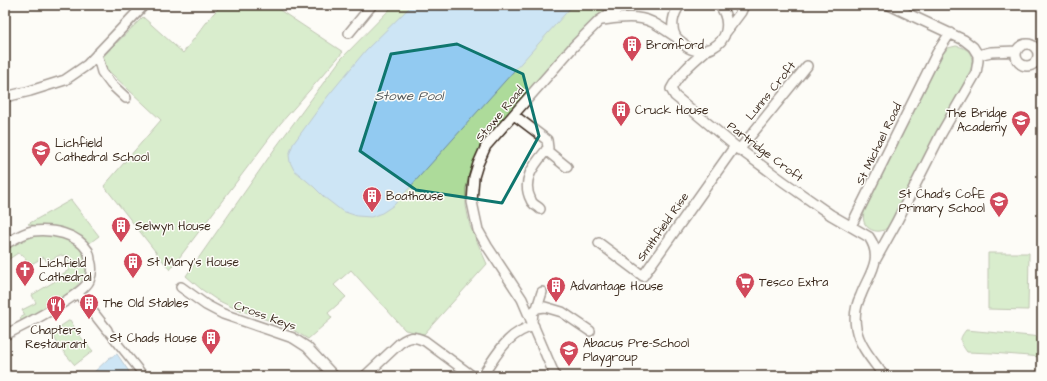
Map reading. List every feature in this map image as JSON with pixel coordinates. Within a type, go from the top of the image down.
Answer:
[{"type":"street","points":[[5,98],[65,80],[87,65],[144,5]]},
{"type":"street","points":[[349,33],[372,5]]},
{"type":"street","name":"Stowe Road","points":[[555,376],[522,299],[478,230],[472,202],[474,177],[486,146],[574,46],[599,21],[615,10],[628,5]]},
{"type":"street","points":[[676,37],[673,26],[673,18],[676,9],[680,5]]},
{"type":"street","points":[[720,5],[725,13],[727,25],[725,34]]},
{"type":"street","points":[[686,68],[722,40],[744,5]]},
{"type":"street","points":[[884,376],[860,341],[856,330],[855,319],[860,296],[876,259],[976,73],[978,61],[978,55],[973,47],[964,40],[889,5]]},
{"type":"street","points":[[599,21],[636,17],[651,22],[676,37],[691,49],[700,51],[708,50]]},
{"type":"street","name":"St Michael Road","points":[[851,226],[937,53],[950,33]]},
{"type":"street","points":[[686,68],[690,58],[687,47]]},
{"type":"street","points":[[978,55],[991,52],[1017,51]]},
{"type":"street","points":[[97,54],[102,72],[111,84],[126,98]]},
{"type":"street","name":"Lunns Croft","points":[[737,148],[807,66]]},
{"type":"street","name":"Partridge Croft","points":[[686,68],[676,79],[671,89],[675,96],[737,148],[831,215],[851,226]]},
{"type":"street","points":[[514,115],[547,140],[548,148],[529,173],[528,182],[531,202],[540,209]]},
{"type":"street","name":"Smithfield Rise","points":[[599,243],[643,276],[737,148]]},
{"type":"street","points":[[546,150],[567,167]]},
{"type":"street","points":[[851,226],[869,237],[873,242],[876,259]]},
{"type":"street","points":[[5,244],[22,234],[32,231],[58,232],[72,237],[82,244],[88,252],[92,267],[89,281],[78,293],[5,336]]},
{"type":"street","name":"Cross Keys","points":[[181,287],[206,305],[222,314],[293,338],[307,347],[334,376]]},
{"type":"street","points":[[482,376],[497,352],[505,343],[514,334],[533,324],[533,312],[537,308],[542,292]]},
{"type":"street","points":[[78,293],[144,376]]},
{"type":"street","points":[[537,308],[545,306],[562,312],[590,331]]},
{"type":"street","points":[[365,376],[400,343],[407,338],[416,337],[425,341],[471,375],[475,376]]},
{"type":"highlighted area","points":[[457,44],[523,74],[539,136],[502,203],[416,190],[360,151],[391,54]]},
{"type":"green space","points":[[222,5],[272,5],[343,52],[280,124],[170,270],[104,186],[161,120],[98,61],[143,17],[183,53],[213,14]]},
{"type":"green space","points":[[394,5],[616,5],[609,8],[592,21],[567,51],[485,141],[473,162],[466,188],[466,206],[470,226],[487,264],[424,334],[405,330],[351,270],[334,285],[346,297],[328,313],[332,318],[308,339],[290,328],[234,308],[217,300],[186,276],[276,147],[341,59]]},
{"type":"green space","points":[[956,46],[965,49],[970,53],[972,60],[971,69],[893,221],[884,230],[872,230],[864,222],[865,208],[942,55],[948,48]]},
{"type":"green space","points":[[71,200],[99,236],[87,245],[68,232],[28,224]]},
{"type":"green space","points":[[46,233],[63,237],[77,245],[85,257],[87,269],[80,283],[73,289],[56,302],[22,322],[20,318],[25,315],[22,310],[36,303],[32,295],[57,280],[56,278],[69,270],[67,266],[69,261],[66,256],[60,255],[47,262],[44,257],[26,267],[24,264],[26,259],[23,255],[18,253],[9,259],[5,264],[5,247],[24,237]]},
{"type":"green space","points":[[988,253],[1029,253],[1028,310],[988,309]]},
{"type":"green space","points":[[1040,254],[1042,254],[1042,310],[1040,310]]},
{"type":"green space","points":[[70,320],[79,335],[93,351],[75,365],[65,354],[52,332]]},
{"type":"green space","points":[[966,330],[1042,337],[1042,357],[967,352],[961,341]]},
{"type":"water","name":"Stowe Pool","points":[[412,5],[573,5],[394,205],[382,213],[371,217],[357,216],[342,211],[324,197],[294,170],[290,162],[289,155],[293,144],[328,96],[366,50]]},
{"type":"water","points":[[117,354],[132,376],[90,376],[109,358]]},
{"type":"place","name":"Bromford","points":[[632,62]]},
{"type":"place","name":"Cruck House","points":[[621,127]]},
{"type":"place","name":"The Bridge Academy","points":[[1021,137]]},
{"type":"place","name":"Lichfield Cathedral School","points":[[41,167]]},
{"type":"place","name":"Boathouse","points":[[372,213]]},
{"type":"place","name":"St Chad's CofE Primary School","points":[[999,218]]},
{"type":"place","name":"Selwyn House","points":[[121,243]]},
{"type":"place","name":"St Mary's House","points":[[133,279]]},
{"type":"place","name":"Lichfield Cathedral","points":[[25,287]]},
{"type":"place","name":"Tesco Extra","points":[[745,299]]},
{"type":"place","name":"Advantage House","points":[[556,303]]},
{"type":"place","name":"The Old Stables","points":[[89,320]]},
{"type":"place","name":"Chapters Restaurant","points":[[56,322]]},
{"type":"place","name":"St Chads House","points":[[211,355]]},
{"type":"place","name":"Abacus Pre-School Playgroup","points":[[569,367]]}]
